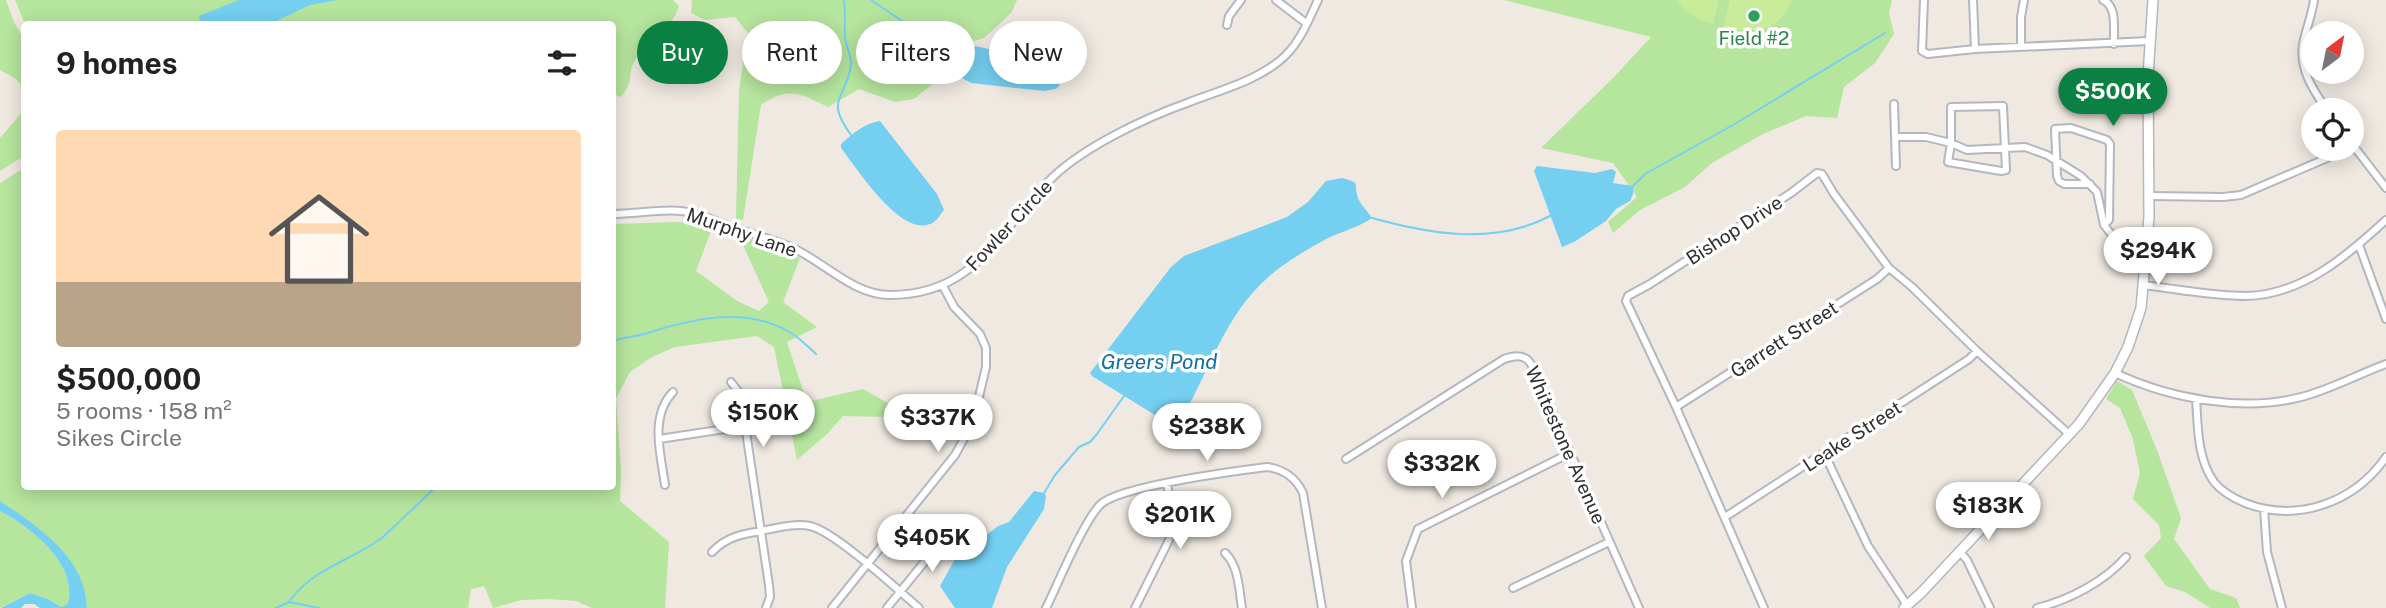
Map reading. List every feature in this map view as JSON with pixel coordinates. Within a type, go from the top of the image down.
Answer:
[{"type":"main road","points":[[1905,606],[1921,593],[2088,413],[2115,373],[2135,330],[2143,285],[2150,196],[2149,41],[2153,0]]},
{"type":"street","points":[[1227,25],[1229,16],[1241,0]]},
{"type":"street","points":[[1276,0],[1307,23]]},
{"type":"street","name":"Fowler Circle","points":[[943,286],[976,264],[1043,188],[1068,164],[1141,123],[1271,67],[1292,48],[1318,0]]},
{"type":"street","points":[[1924,0],[1922,51],[1928,54],[1975,49],[2149,41]]},
{"type":"street","points":[[1973,0],[1975,49]]},
{"type":"street","points":[[2021,47],[2024,0]]},
{"type":"street","points":[[2103,0],[2111,5],[2113,10],[2114,44]]},
{"type":"street","points":[[2314,0],[2303,42],[2303,62],[2311,85],[2319,98]]},
{"type":"street","points":[[1894,104],[1896,166]]},
{"type":"street","points":[[2003,106],[2006,170],[1948,162],[1951,143],[1951,107],[2003,106]]},
{"type":"street","points":[[2090,184],[2064,184],[2059,181],[2055,129],[2071,128],[2108,140],[2109,220],[2104,225]]},
{"type":"street","points":[[1895,137],[1926,137],[1966,150],[2025,147],[2047,155],[2090,184],[2097,192],[2104,225],[2112,235],[2120,239],[2147,240]]},
{"type":"street","points":[[2150,196],[2241,195],[2317,161]]},
{"type":"street","points":[[2364,161],[2386,188]]},
{"type":"street","name":"Bishop Drive","points":[[1764,608],[1638,321],[1628,306],[1627,298],[1791,193],[1817,173],[1822,174],[1889,268],[2069,434]]},
{"type":"street","name":"Murphy Lane","points":[[616,214],[676,211],[695,214],[791,247],[858,287],[880,295],[902,295],[943,286]]},
{"type":"street","points":[[2143,285],[2231,295],[2263,295],[2318,275],[2359,245],[2386,220]]},
{"type":"street","points":[[2359,245],[2386,319]]},
{"type":"street","name":"Garrett Street","points":[[1676,407],[1877,279],[1889,268]]},
{"type":"street","points":[[832,608],[960,448],[973,422],[986,368],[986,348],[980,334],[954,307],[943,286]]},
{"type":"street","name":"Leake Street","points":[[1726,517],[1825,455],[1977,351]]},
{"type":"street","name":"Whitestone Avenue","points":[[1346,459],[1504,359],[1518,356],[1526,358],[1639,608]]},
{"type":"street","points":[[2115,373],[2156,391],[2196,399],[2253,403],[2290,400],[2315,393],[2386,364]]},
{"type":"street","points":[[731,382],[740,396],[745,426],[769,585],[770,597],[766,608]]},
{"type":"street","points":[[665,485],[659,439],[661,410],[673,392]]},
{"type":"street","points":[[2196,399],[2201,450],[2212,478],[2228,495],[2264,509],[2306,509],[2335,501],[2365,482],[2386,457]]},
{"type":"street","points":[[659,439],[745,426]]},
{"type":"street","points":[[1412,608],[1406,561],[1418,528],[1570,453]]},
{"type":"street","points":[[1825,455],[1868,546],[1905,606]]},
{"type":"street","points":[[1046,608],[1090,520],[1099,506],[1111,497],[1125,492],[1267,467],[1293,478],[1303,493],[1322,608]]},
{"type":"street","points":[[1135,608],[1172,534],[1173,517],[1167,484]]},
{"type":"street","points":[[2264,509],[2267,552],[2282,608]]},
{"type":"street","points":[[712,552],[729,538],[797,525],[817,528],[835,538],[919,608]]},
{"type":"street","points":[[887,608],[943,539]]},
{"type":"street","points":[[1513,588],[1609,542]]},
{"type":"street","points":[[1959,551],[1967,560],[1990,608]]},
{"type":"street","points":[[1225,553],[1236,569],[1242,608]]},
{"type":"street","points":[[2037,608],[2085,588],[2111,571],[2126,557]]},
{"type":"green space","points":[[0,0],[6,0],[21,35],[21,85],[0,70]]},
{"type":"green space","points":[[15,0],[673,0],[679,6],[671,21],[637,21],[637,58],[628,86],[621,97],[616,95],[616,21],[24,21]]},
{"type":"green space","points":[[692,0],[1017,0],[1012,12],[1002,21],[989,21],[989,33],[975,41],[975,21],[856,21],[856,84],[932,84],[914,99],[895,102],[859,89],[828,107],[794,94],[779,95],[761,105],[743,220],[736,219],[739,90],[742,70],[742,84],[842,84],[842,21],[742,21],[742,26],[735,17],[705,20],[691,13]]},
{"type":"green space","points":[[1504,0],[1892,0],[1889,13],[1894,34],[1875,63],[1844,87],[1837,118],[1806,116],[1763,134],[1712,163],[1685,187],[1640,210],[1613,233],[1608,222],[1637,197],[1613,163],[1541,148],[1651,37]]},
{"type":"green space","points":[[1677,0],[1719,0],[1713,24],[1684,9]]},
{"type":"green space","name":"Field #2","points":[[1730,0],[1792,0],[1779,20],[1772,25],[1764,29],[1745,30],[1723,28]]},
{"type":"green space","points":[[21,114],[21,158],[0,171],[0,138]]},
{"type":"green space","points":[[21,170],[21,490],[616,490],[616,399],[621,470],[620,501],[669,542],[665,608],[592,608],[576,601],[549,599],[521,600],[493,608],[484,586],[471,589],[468,608],[87,608],[84,590],[68,558],[43,533],[0,501],[0,183]]},
{"type":"green space","points":[[677,222],[713,226],[696,271],[737,301],[759,311],[769,302],[738,234],[800,258],[783,302],[817,327],[787,342],[807,402],[863,389],[895,407],[888,417],[843,416],[797,460],[774,347],[757,336],[675,347],[652,357],[630,372],[616,399],[616,224]]},
{"type":"green space","points":[[2117,381],[2132,390],[2157,450],[2181,518],[2174,539],[2210,589],[2236,598],[2240,608],[2210,608],[2185,592],[2166,586],[2144,556],[2161,538],[2159,525],[2133,499],[2140,473],[2133,439],[2120,408],[2106,399]]},
{"type":"green space","points":[[0,511],[38,537],[59,561],[66,575],[68,605],[60,607],[48,599],[30,593],[0,608]]},
{"type":"water","points":[[239,0],[337,0],[310,5],[276,21],[200,21],[201,15]]},
{"type":"water","points":[[975,46],[989,50],[989,84],[1060,85],[1056,89],[1044,91],[975,83]]},
{"type":"water","points":[[880,121],[937,194],[944,210],[934,222],[922,225],[909,222],[895,213],[869,185],[841,148],[841,144],[859,130]]},
{"type":"water","points":[[1537,166],[1595,173],[1612,169],[1616,172],[1613,183],[1633,186],[1633,194],[1630,201],[1616,209],[1606,221],[1562,247],[1534,171]]},
{"type":"water","name":"Greers Pond","points":[[1342,178],[1356,184],[1359,200],[1372,218],[1311,248],[1282,266],[1262,283],[1246,301],[1221,340],[1177,426],[1092,376],[1090,373],[1171,267],[1184,256],[1287,217],[1308,202],[1326,181]]},
{"type":"water","points":[[1034,491],[1046,496],[1044,509],[1007,567],[992,608],[955,608],[940,586],[955,559],[998,526],[1009,522]]},
{"type":"water","points":[[0,501],[44,533],[69,558],[78,573],[87,608],[40,608],[34,604],[25,604],[21,608],[1,608],[30,593],[61,607],[68,604],[69,589],[66,575],[50,549],[26,527],[0,511]]},
{"type":"waterway","points":[[844,0],[845,38],[851,65],[838,106],[843,123],[851,135]]},
{"type":"waterway","points":[[871,0],[902,21]]},
{"type":"waterway","points":[[1633,186],[1645,174],[1733,125],[1885,33]]},
{"type":"waterway","points":[[1372,218],[1417,229],[1485,234],[1530,225],[1552,215]]},
{"type":"waterway","points":[[616,340],[699,320],[737,317],[774,324],[794,335],[816,354]]},
{"type":"waterway","points":[[1044,493],[1055,475],[1079,447],[1090,442],[1097,434],[1124,396]]},
{"type":"waterway","points":[[289,602],[309,581],[383,537],[433,490]]},
{"type":"waterway","points":[[276,608],[289,602],[319,608]]},
{"type":"place","name":"Field #2","points":[[1754,16]]}]
